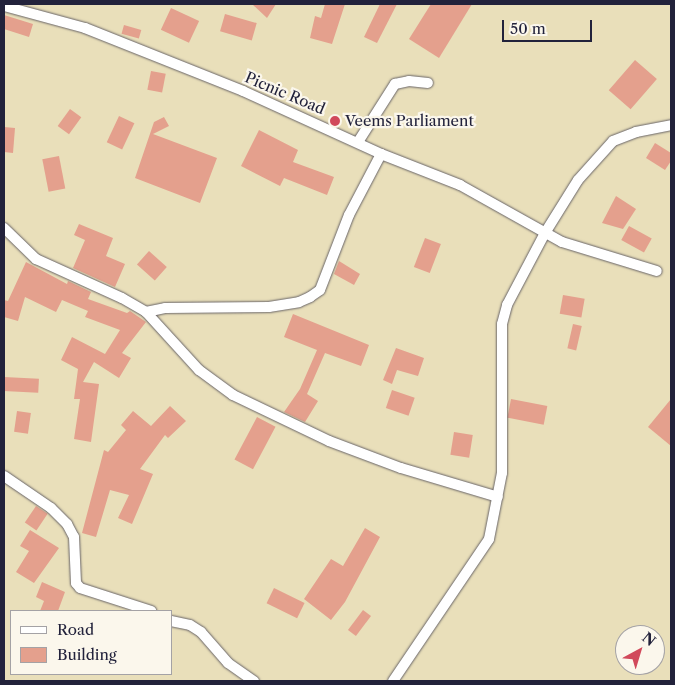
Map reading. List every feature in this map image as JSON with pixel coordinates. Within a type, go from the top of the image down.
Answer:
[{"type":"street","name":"Picnic Road","points":[[4,6],[85,28],[126,44],[310,119],[381,154],[460,185],[562,242],[658,271]]},
{"type":"street","points":[[358,142],[395,84],[408,81],[428,83]]},
{"type":"street","points":[[393,681],[489,538],[502,473],[502,324],[507,305],[545,233],[578,180],[613,141],[636,132],[671,125]]},
{"type":"street","points":[[146,312],[165,308],[285,305],[310,297],[320,290],[349,215],[381,154]]},
{"type":"street","points":[[4,228],[36,259],[146,312],[199,370],[233,395],[329,441],[401,468],[498,497]]},
{"type":"street","points":[[4,476],[51,508],[68,524],[74,537],[76,583],[80,588],[148,610]]},
{"type":"street","points":[[172,621],[190,625],[201,632],[228,663],[254,681]]},
{"type":"building","points":[[252,4],[276,4],[267,18]]},
{"type":"building","points":[[325,4],[345,4],[332,44],[310,38],[315,16],[321,18]]},
{"type":"building","points":[[380,4],[397,4],[377,43],[364,37]]},
{"type":"building","points":[[431,4],[472,4],[439,58],[409,39]]},
{"type":"building","points":[[171,8],[199,21],[189,43],[161,30]]},
{"type":"building","points":[[225,14],[257,23],[252,40],[220,31]]},
{"type":"building","points":[[4,15],[33,24],[29,37],[4,29]]},
{"type":"building","points":[[124,25],[141,30],[139,39],[122,34]]},
{"type":"building","points":[[635,60],[657,79],[631,109],[609,90]]},
{"type":"building","points":[[151,71],[166,74],[162,93],[147,90]]},
{"type":"building","points":[[70,109],[81,117],[69,134],[58,126]]},
{"type":"building","points":[[119,116],[134,123],[122,149],[107,142]]},
{"type":"building","points":[[164,117],[169,126],[153,134],[217,158],[200,203],[135,178],[154,122]]},
{"type":"building","points":[[4,127],[15,128],[13,153],[4,152]]},
{"type":"building","points":[[259,130],[298,150],[293,162],[334,177],[327,195],[284,178],[280,186],[241,166]]},
{"type":"building","points":[[655,143],[671,153],[671,161],[665,170],[646,158]]},
{"type":"building","points":[[59,156],[65,188],[49,192],[42,159]]},
{"type":"building","points":[[616,196],[636,209],[623,229],[602,223]]},
{"type":"building","points":[[79,224],[113,238],[106,256],[125,264],[115,287],[73,268],[85,240],[74,235]]},
{"type":"building","points":[[629,226],[652,239],[644,253],[621,240]]},
{"type":"building","points":[[425,238],[441,244],[430,273],[414,267]]},
{"type":"building","points":[[149,251],[167,267],[155,280],[137,264]]},
{"type":"building","points":[[339,261],[360,274],[354,285],[334,274]]},
{"type":"building","points":[[26,262],[67,284],[68,281],[91,292],[88,299],[127,313],[130,311],[146,322],[122,353],[131,358],[119,378],[94,362],[83,382],[99,384],[91,442],[74,439],[80,399],[74,399],[78,369],[61,360],[72,337],[105,354],[120,330],[85,317],[88,311],[62,300],[56,312],[25,297],[18,321],[4,317],[4,300],[8,301]]},
{"type":"building","points":[[563,295],[585,299],[581,318],[560,314]]},
{"type":"building","points":[[293,314],[369,345],[361,366],[325,353],[307,394],[318,401],[305,422],[284,412],[300,389],[317,350],[284,337]]},
{"type":"building","points":[[573,324],[582,326],[576,350],[567,348]]},
{"type":"building","points":[[396,348],[424,358],[418,376],[397,370],[392,384],[383,380]]},
{"type":"building","points":[[4,377],[39,379],[38,393],[4,391]]},
{"type":"building","points":[[392,390],[415,398],[409,416],[386,408]]},
{"type":"building","points":[[511,399],[547,406],[544,425],[507,418]]},
{"type":"building","points":[[671,399],[671,446],[648,427]]},
{"type":"building","points":[[170,406],[186,421],[168,438],[165,435],[140,469],[153,474],[132,524],[118,518],[129,495],[110,490],[96,537],[82,533],[104,450],[108,452],[126,430],[121,425],[133,411],[151,426]]},
{"type":"building","points":[[17,411],[31,413],[28,434],[14,432]]},
{"type":"building","points":[[257,417],[276,427],[253,469],[234,459]]},
{"type":"building","points":[[454,432],[473,435],[469,458],[450,455]]},
{"type":"building","points":[[36,506],[48,514],[36,530],[25,523]]},
{"type":"building","points":[[365,528],[380,537],[345,602],[331,620],[304,599],[331,559],[343,566]]},
{"type":"building","points":[[30,530],[59,548],[34,583],[16,572],[29,551],[20,546]]},
{"type":"building","points":[[42,582],[65,592],[58,610],[40,610],[44,601],[36,597]]},
{"type":"building","points":[[274,588],[305,603],[297,618],[267,603]]},
{"type":"building","points":[[363,610],[371,616],[356,636],[348,630]]},
{"type":"place","name":"Veems Parliament","points":[[335,121]]}]
